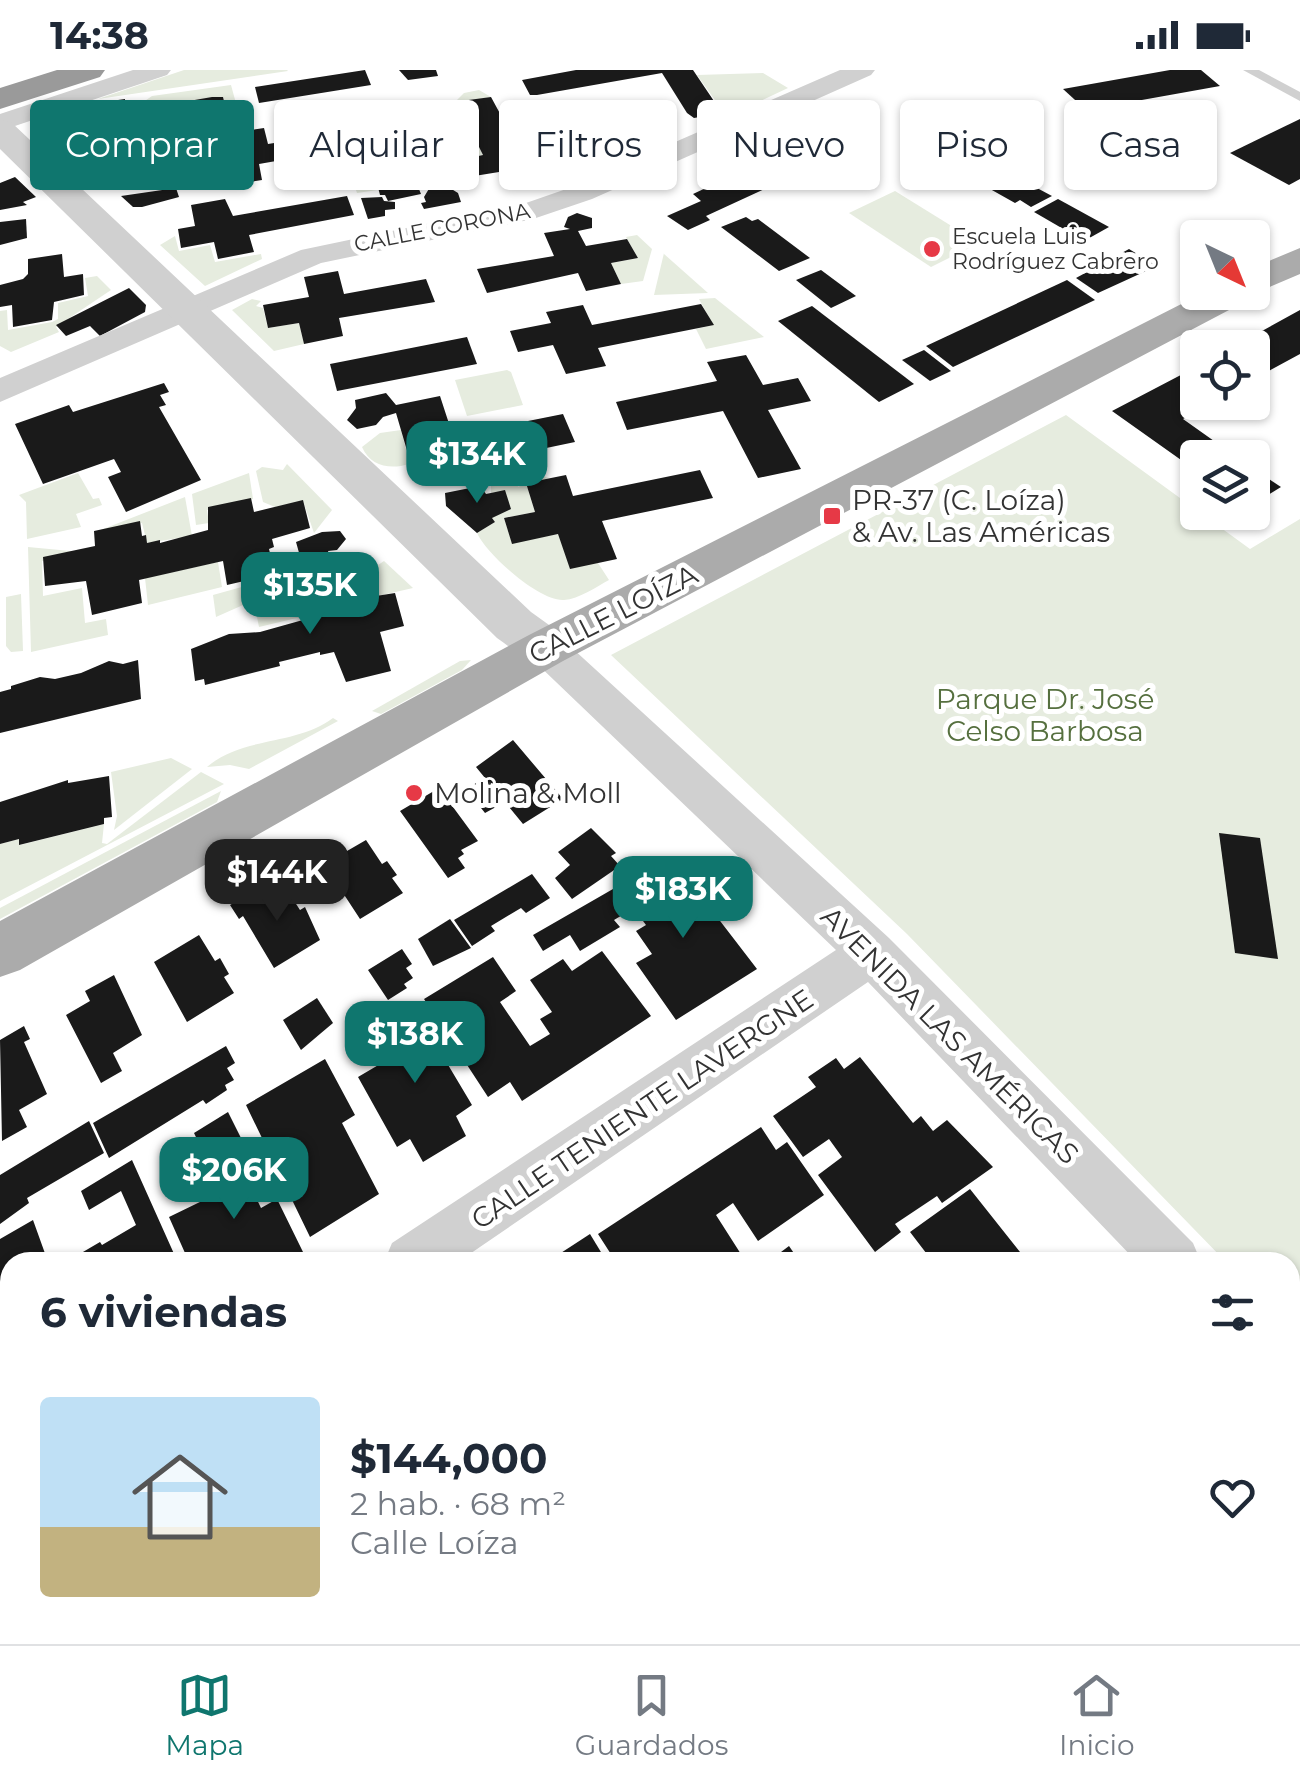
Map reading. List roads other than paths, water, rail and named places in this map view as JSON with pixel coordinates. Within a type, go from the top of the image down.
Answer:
[{"type":"highway","points":[[0,74],[11,70]]},
{"type":"highway","points":[[0,99],[89,70]]},
{"type":"main road","points":[[1270,275],[1300,259]]},
{"type":"main road","name":"CALLE LOÍZA","points":[[0,951],[546,648],[1200,310]]},
{"type":"street","points":[[158,70],[0,126],[514,625],[546,648]]},
{"type":"street","points":[[795,70],[824,86]]},
{"type":"street","name":"CALLE CORONA","points":[[0,392],[312,256],[478,223],[582,193],[862,70]]},
{"type":"street","name":"AVENIDA LAS AMÉRICAS","points":[[546,648],[872,952],[1164,1252]]},
{"type":"street","name":"CALLE TENIENTE LAVERGNE","points":[[425,1252],[872,952]]},
{"type":"lane","points":[[1249,70],[1300,96]]},
{"type":"place","name":"Escuela Luis Rodríguez Cabrero","points":[[932,249]]},
{"type":"place","name":"PR-37 (C. Loíza) & Av. Las Américas","points":[[832,516]]},
{"type":"place","name":"Molina & Moll","points":[[414,793]]},
{"type":"park label","name":"Parque Dr. José Celso Barbosa","points":[[1045,715]]}]
